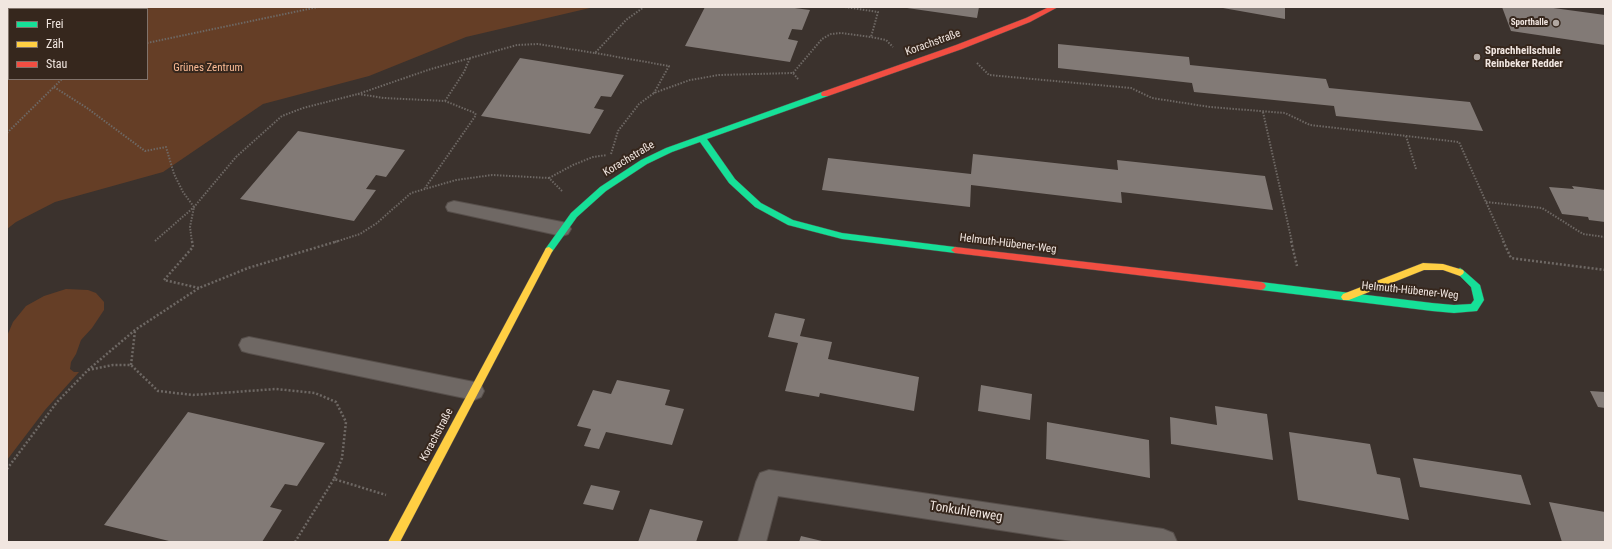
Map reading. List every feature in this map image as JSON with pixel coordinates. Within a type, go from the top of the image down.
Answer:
[{"type":"street","name":"Korachstraße","points":[[394,542],[552,244],[562,229],[585,204],[616,180],[644,162],[669,150],[959,46],[1028,20],[1055,7]]},
{"type":"street","name":"Helmuth-Hübener-Weg","points":[[702,138],[732,181],[758,204],[791,223],[842,236],[1346,297],[1454,309],[1474,308],[1479,300],[1475,285],[1461,272],[1443,267],[1423,266],[1346,297]]},
{"type":"street","name":"Tonkuhlenweg","points":[[752,542],[769,482],[1163,542]]},
{"type":"lane","points":[[454,207],[562,229]]},
{"type":"lane","points":[[249,345],[474,391]]},
{"type":"path","points":[[148,43],[318,7]]},
{"type":"path","points":[[595,53],[626,20],[644,7]]},
{"type":"path","points":[[845,7],[878,12],[871,37]]},
{"type":"path","points":[[7,470],[57,402],[88,370],[135,330],[199,288],[248,268],[360,234],[377,223],[411,193],[425,188],[456,180],[492,175],[548,178],[573,165],[593,157],[611,155],[618,131],[638,104],[654,93],[690,80],[719,75],[793,73],[822,39],[831,34],[841,32],[886,40],[910,64]]},
{"type":"path","points":[[155,241],[194,207],[236,157],[282,116],[303,108],[358,94],[388,83],[470,58],[517,45],[528,44],[544,45],[669,66],[654,93]]},
{"type":"path","points":[[959,46],[989,75],[1132,88],[1152,98],[1210,107],[1285,113],[1310,125],[1459,142],[1511,258],[1605,270]]},
{"type":"path","points":[[445,101],[464,72],[470,58]]},
{"type":"path","points":[[793,73],[814,98]]},
{"type":"path","points":[[7,134],[61,80]]},
{"type":"path","points":[[54,87],[87,108],[145,151],[166,146],[174,174],[183,192],[194,207],[190,227],[193,247],[164,280],[199,288]]},
{"type":"path","points":[[358,94],[384,98],[445,101],[476,115],[425,188]]},
{"type":"path","points":[[1263,112],[1302,291]]},
{"type":"path","points":[[1406,136],[1416,168]]},
{"type":"path","points":[[548,178],[558,190],[585,204]]},
{"type":"path","points":[[1486,202],[1542,208],[1583,234],[1605,237]]},
{"type":"path","points":[[131,365],[135,330]]},
{"type":"path","points":[[88,370],[113,365],[131,365],[158,391],[193,395],[276,389],[315,393],[336,402],[346,422],[342,458],[334,479],[295,542]]},
{"type":"path","points":[[334,479],[414,504]]},
{"type":"green space","name":"Grünes Zentrum","points":[[7,7],[594,7],[466,37],[369,76],[263,104],[163,172],[55,202],[16,222],[7,229]]},
{"type":"green space","points":[[66,289],[88,290],[96,293],[104,302],[104,310],[92,328],[81,340],[76,354],[71,362],[70,369],[74,372],[79,372],[45,410],[7,460],[7,336],[13,322],[26,306],[44,296]]},
{"type":"building","points":[[705,7],[787,7],[810,10],[802,30],[792,29],[788,39],[798,41],[790,62],[685,46]]},
{"type":"building","points":[[900,7],[979,7],[977,18]]},
{"type":"building","points":[[1285,7],[1285,19],[1223,8]]},
{"type":"building","name":"Sporthalle","points":[[1502,7],[1546,7],[1605,15],[1605,45],[1511,31]]},
{"type":"building","points":[[1058,44],[1189,57],[1190,65],[1326,79],[1329,88],[1470,102],[1483,131],[1336,116],[1334,106],[1194,92],[1192,83],[1058,68]]},
{"type":"building","points":[[520,58],[624,75],[611,97],[601,96],[594,108],[604,110],[590,134],[481,116]]},
{"type":"building","points":[[298,131],[405,150],[386,177],[376,175],[366,189],[376,190],[354,221],[240,199]]},
{"type":"building","points":[[973,154],[1118,170],[1117,160],[1265,176],[1273,210],[1121,192],[1122,203],[971,185],[970,207],[822,190],[828,158],[971,174]]},
{"type":"building","points":[[1572,186],[1605,190],[1605,222],[1589,220],[1588,217],[1562,214],[1549,187],[1574,189]]},
{"type":"building","points":[[775,313],[805,319],[800,336],[832,342],[828,359],[919,377],[914,411],[820,393],[819,397],[785,391],[798,343],[768,337]]},
{"type":"building","points":[[617,380],[670,390],[665,405],[684,409],[672,445],[606,432],[599,449],[584,446],[591,429],[577,426],[593,390],[611,394]]},
{"type":"building","points":[[981,385],[1032,394],[1030,420],[978,411]]},
{"type":"building","points":[[1590,391],[1605,392],[1605,408],[1598,407]]},
{"type":"building","points":[[1215,406],[1267,414],[1273,460],[1171,444],[1170,417],[1217,425]]},
{"type":"building","points":[[188,412],[325,443],[297,486],[285,484],[270,507],[282,510],[262,542],[173,542],[104,525]]},
{"type":"building","points":[[1047,422],[1149,440],[1150,478],[1046,459]]},
{"type":"building","points":[[1289,432],[1370,444],[1377,474],[1400,478],[1409,520],[1298,500]]},
{"type":"building","points":[[1413,458],[1521,475],[1531,505],[1420,487]]},
{"type":"building","points":[[591,485],[620,491],[613,510],[583,504]]},
{"type":"building","points":[[1549,502],[1605,512],[1605,542],[1562,542]]},
{"type":"building","points":[[650,509],[703,521],[696,542],[638,542]]},
{"type":"building","points":[[801,536],[822,541],[822,542],[799,542]]},
{"type":"traffic: fast","points":[[549,250],[574,215],[603,189],[644,162],[669,150],[825,94]]},
{"type":"traffic: fast","points":[[702,138],[732,181],[758,205],[791,223],[842,236],[955,250]]},
{"type":"traffic: fast","points":[[1261,286],[1432,307],[1454,309],[1474,308],[1479,300],[1475,285],[1460,272]]},
{"type":"traffic: slow","points":[[394,542],[549,250]]},
{"type":"traffic: slow","points":[[1346,297],[1423,266],[1443,267],[1460,272]]},
{"type":"traffic: jam","points":[[825,94],[959,47],[1028,20],[1055,7]]},
{"type":"traffic: jam","points":[[955,250],[1261,286]]},
{"type":"place","name":"Sporthalle","points":[[1556,23]]},
{"type":"place","name":"Sprachheilschule Reinbeker Redder","points":[[1477,57]]}]
